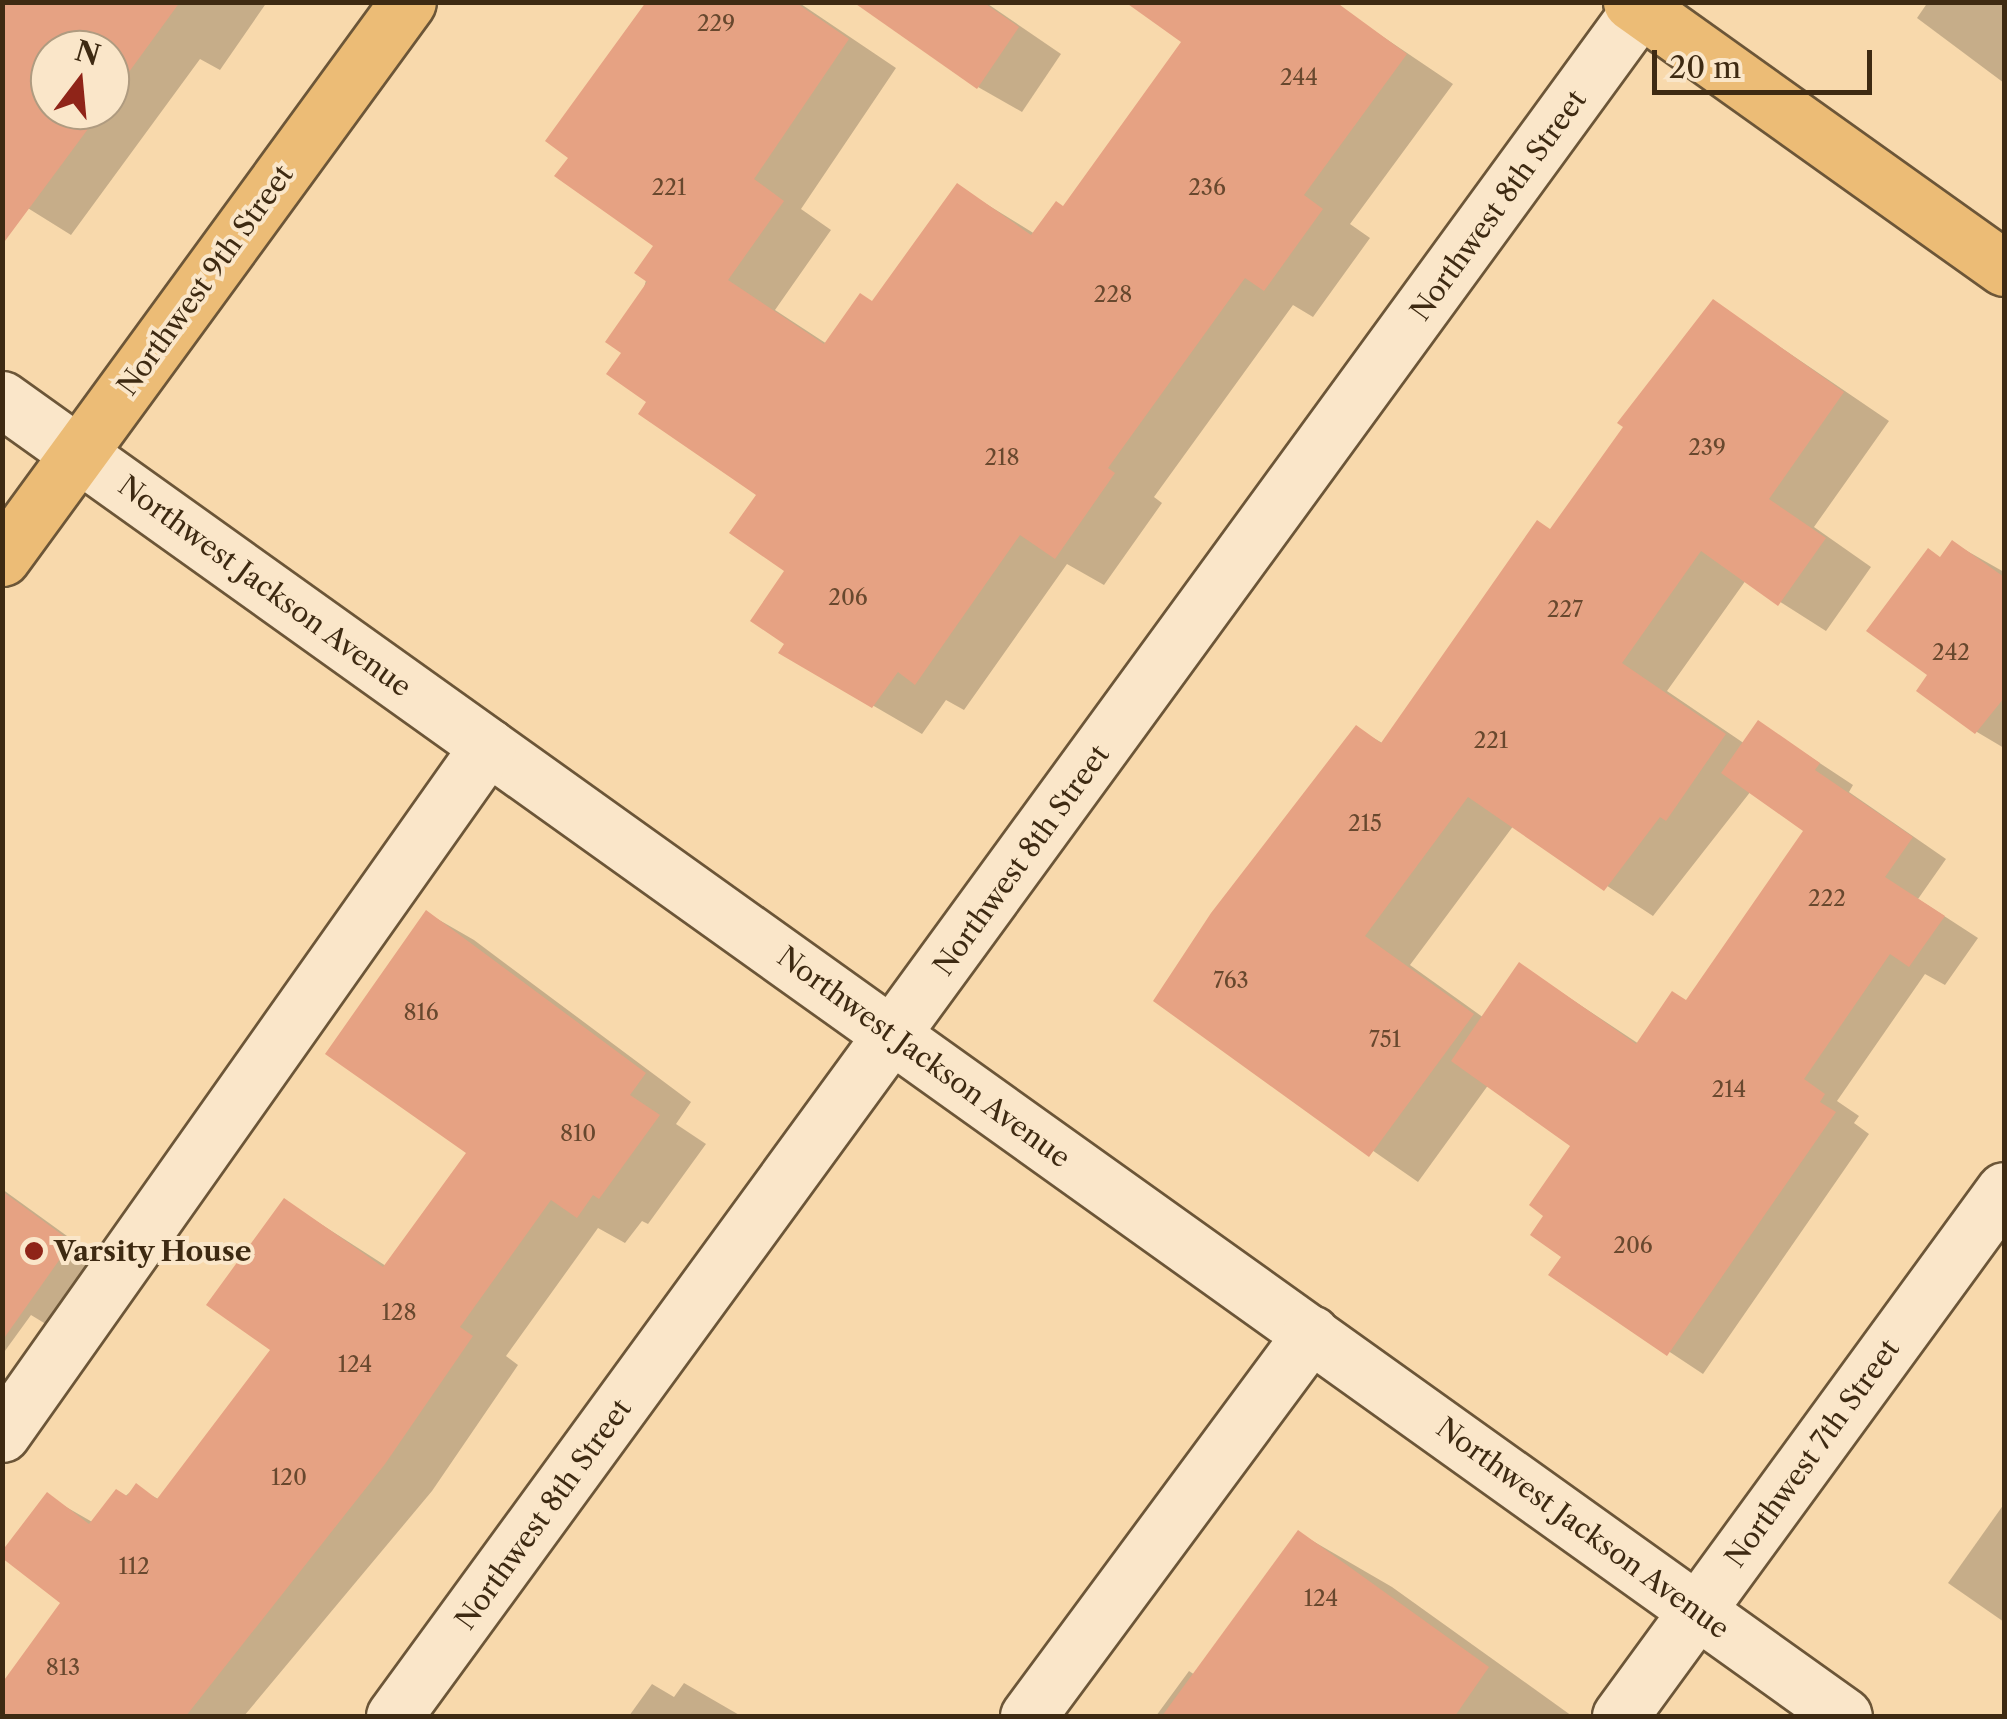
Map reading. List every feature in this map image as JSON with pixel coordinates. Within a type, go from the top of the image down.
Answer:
[{"type":"main road","name":"Northwest 9th Street","points":[[2,558],[408,2]]},
{"type":"main road","points":[[1639,5],[2004,268]]},
{"type":"street","name":"Northwest 8th Street","points":[[394,1716],[894,1036],[1639,5]]},
{"type":"street","name":"Northwest Jackson Avenue","points":[[2,399],[1844,1716]]},
{"type":"street","points":[[2,1434],[488,746]]},
{"type":"street","name":"Northwest 7th Street","points":[[1620,1716],[2004,1190]]},
{"type":"street","points":[[1028,1716],[1311,1333]]},
{"type":"building","points":[[2,2],[180,2],[130,71],[130,30],[30,30],[30,130],[87,130],[2,245]]},
{"type":"building","points":[[646,2],[795,2],[849,39],[754,179],[784,201],[728,280],[824,344],[860,293],[872,301],[957,183],[1031,235],[1056,201],[1063,206],[1181,42],[1125,2],[1336,2],[1407,54],[1304,195],[1323,209],[1264,291],[1245,278],[1108,468],[1115,473],[1055,559],[1020,535],[915,685],[898,672],[872,708],[778,653],[784,644],[750,621],[784,571],[729,533],[756,495],[638,414],[646,402],[606,374],[621,353],[605,342],[647,282],[634,273],[653,246],[554,176],[568,158],[545,141]]},
{"type":"building","points":[[853,2],[983,2],[1019,27],[977,89]]},
{"type":"building","points":[[1713,299],[1844,392],[1769,499],[1826,538],[1778,606],[1701,551],[1622,663],[1726,734],[1666,821],[1660,817],[1604,891],[1468,797],[1365,936],[1474,1014],[1369,1157],[1153,1001],[1211,913],[1356,725],[1381,743],[1537,520],[1550,529],[1623,427],[1617,423]]},
{"type":"building","points":[[1952,540],[2004,577],[2004,698],[1975,734],[1916,691],[1927,675],[1866,631],[1928,548],[1940,557]]},
{"type":"building","points":[[1758,720],[1820,763],[1815,770],[1913,837],[1885,877],[1945,916],[1909,967],[1890,954],[1804,1079],[1825,1094],[1820,1102],[1836,1112],[1667,1356],[1548,1275],[1561,1257],[1530,1235],[1543,1216],[1529,1205],[1570,1146],[1451,1061],[1519,962],[1636,1044],[1672,991],[1686,1000],[1803,831],[1721,773]]},
{"type":"building","points":[[426,910],[646,1073],[630,1095],[660,1115],[599,1199],[593,1195],[577,1218],[551,1200],[460,1327],[473,1336],[385,1464],[186,1716],[2,1716],[2,1683],[60,1603],[2,1558],[2,1551],[47,1492],[89,1524],[116,1489],[127,1496],[136,1483],[157,1499],[270,1350],[206,1305],[284,1198],[383,1267],[466,1153],[325,1054]]},
{"type":"building","name":"Varsity House","points":[[2,1191],[72,1242],[2,1341]]},
{"type":"building","points":[[1298,1530],[1489,1667],[1455,1716],[1162,1716]]},
{"type":"place","name":"Varsity House","points":[[34,1251]]}]
